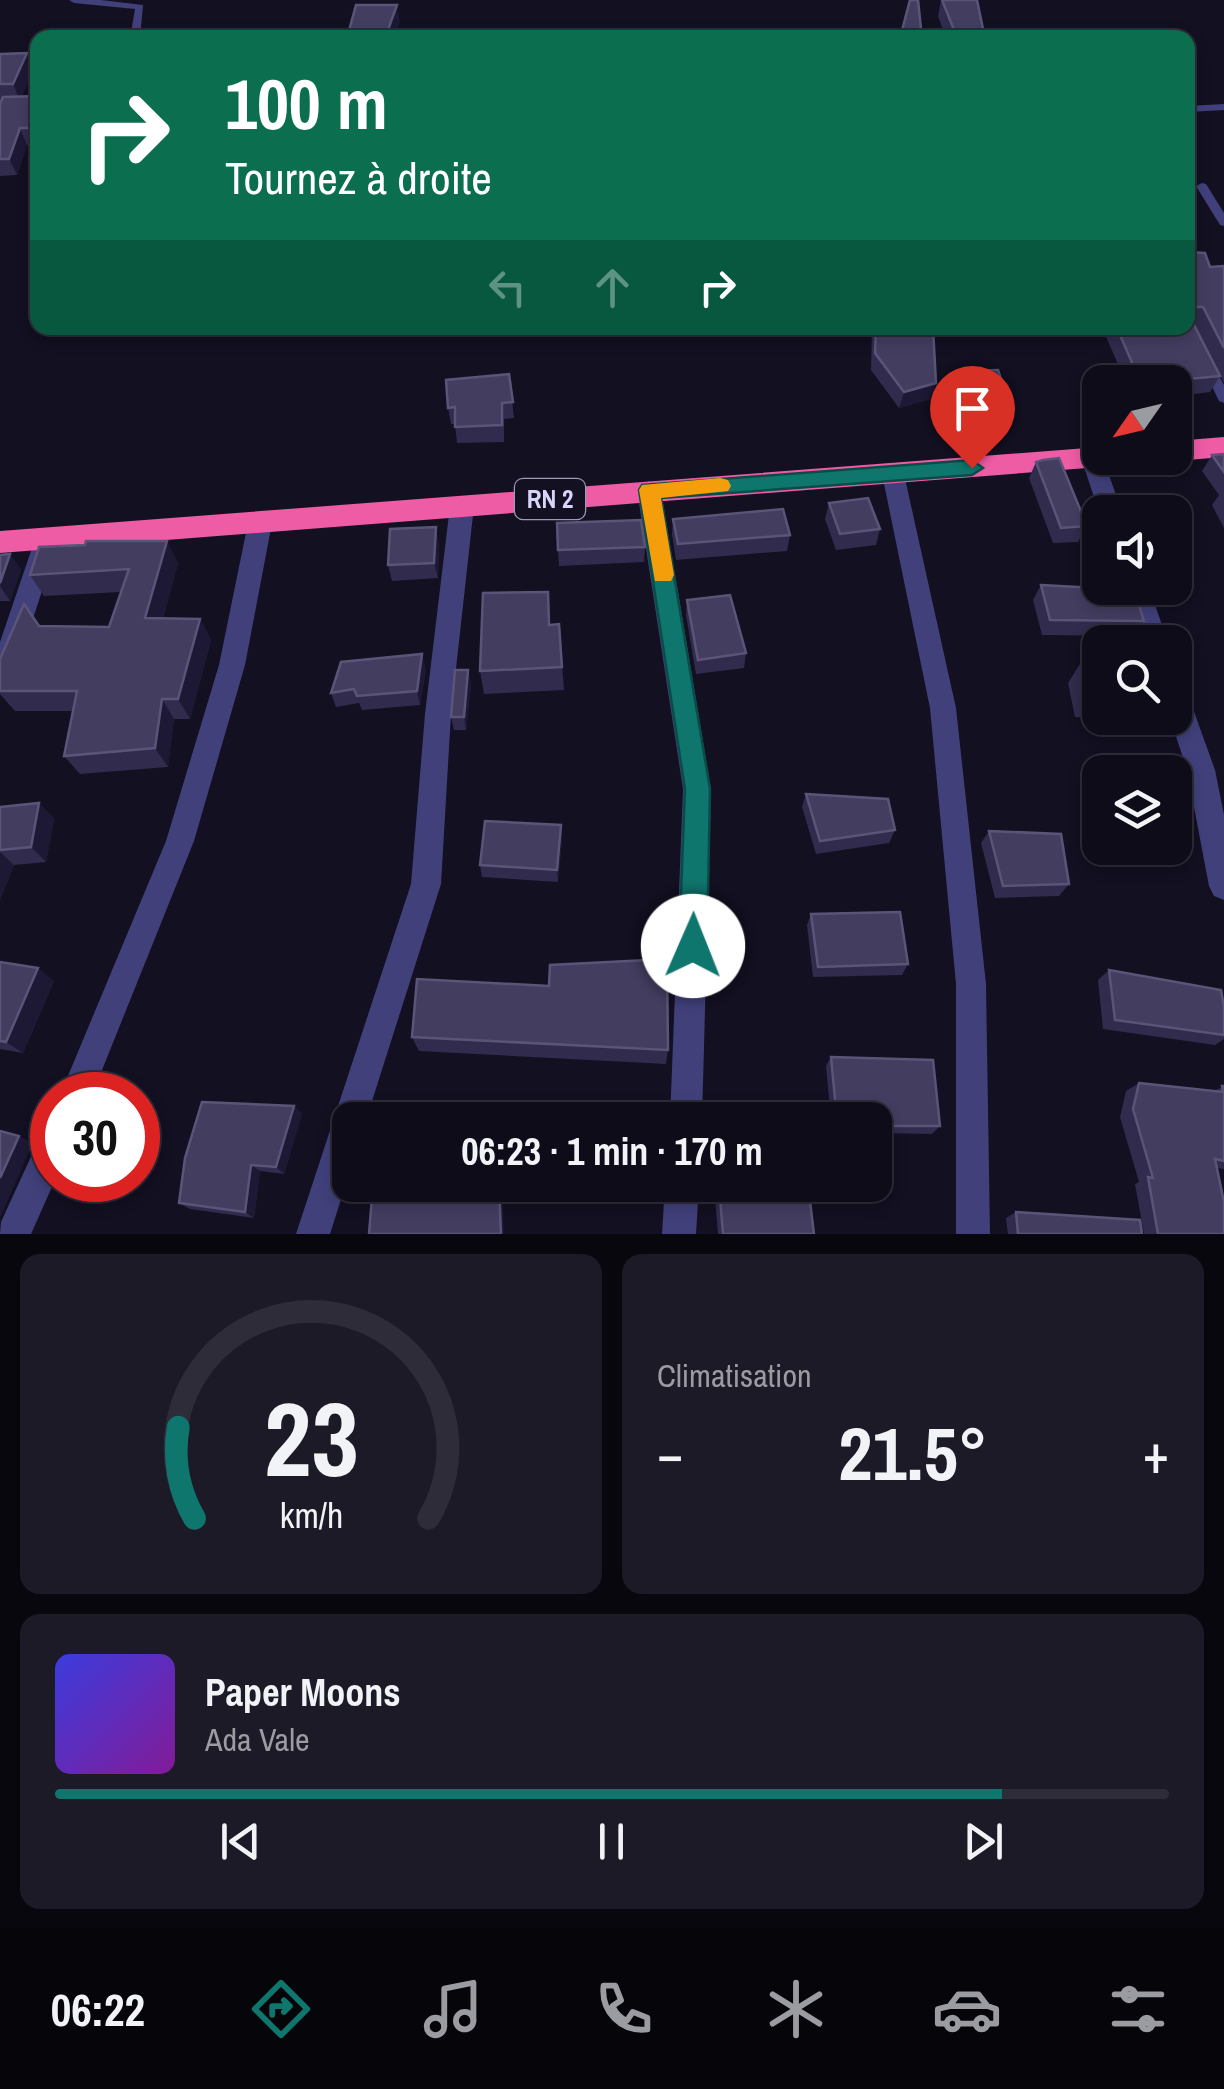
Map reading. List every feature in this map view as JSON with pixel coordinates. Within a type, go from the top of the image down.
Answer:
[{"type":"highway","points":[[1192,450],[1224,447]]},
{"type":"highway","name":"RN 2","points":[[0,542],[1082,459]]},
{"type":"street","points":[[893,474],[943,708],[971,984],[973,1234]]},
{"type":"street","points":[[649,490],[697,789],[687,1102]]},
{"type":"street","points":[[314,1234],[426,884],[438,714],[462,506]]},
{"type":"street","points":[[85,1072],[180,841],[232,665],[260,523]]},
{"type":"street","points":[[0,680],[48,537]]},
{"type":"street","points":[[1189,735],[1201,770],[1224,886]]},
{"type":"street","points":[[13,1234],[30,1197]]},
{"type":"street","points":[[680,1234],[681,1202]]},
{"type":"lane","points":[[74,0],[140,7],[136,30]]},
{"type":"lane","points":[[1195,108],[1224,107]]},
{"type":"lane","points":[[1202,186],[1224,222]]},
{"type":"lane","points":[[1198,347],[1224,398]]},
{"type":"building","points":[[910,0],[918,0],[921,30],[902,30]]},
{"type":"building","points":[[942,0],[977,0],[983,29],[954,30]]},
{"type":"building","points":[[356,5],[397,5],[388,30],[349,30]]},
{"type":"building","points":[[27,53],[13,84],[0,84],[0,54]]},
{"type":"building","points":[[30,96],[30,128],[20,128],[9,159],[0,159],[3,97]]},
{"type":"building","points":[[1195,252],[1205,253],[1210,267],[1224,266],[1224,348],[1203,307],[1195,307]]},
{"type":"building","points":[[1195,327],[1220,376],[1192,379],[1192,365],[1133,365],[1120,335],[1195,335]]},
{"type":"building","points":[[876,335],[933,335],[936,383],[904,392],[875,353]]},
{"type":"building","points":[[998,370],[1008,399],[975,401],[965,371]]},
{"type":"building","points":[[509,374],[513,402],[502,403],[502,425],[455,427],[455,407],[448,408],[446,380]]},
{"type":"building","points":[[1224,454],[1224,472],[1212,455]]},
{"type":"building","points":[[1059,458],[1082,514],[1082,526],[1061,528],[1036,462]]},
{"type":"building","points":[[868,498],[880,529],[840,534],[829,503]]},
{"type":"building","points":[[783,509],[790,535],[678,544],[673,519]]},
{"type":"building","points":[[641,520],[645,547],[558,550],[557,523]]},
{"type":"building","points":[[436,527],[434,563],[388,565],[390,529]]},
{"type":"building","points":[[86,541],[167,541],[145,618],[200,619],[178,699],[162,699],[155,748],[64,756],[77,691],[0,691],[0,659],[24,604],[39,626],[109,627],[129,569],[30,575],[39,547],[85,545]]},
{"type":"building","points":[[10,554],[0,583],[0,555]]},
{"type":"building","points":[[1041,585],[1082,587],[1082,605],[1139,605],[1144,621],[1050,620]]},
{"type":"building","points":[[548,592],[549,625],[559,624],[562,667],[480,671],[483,593]]},
{"type":"building","points":[[730,595],[746,653],[698,660],[687,600]]},
{"type":"building","points":[[422,654],[417,691],[357,696],[354,689],[331,693],[341,662]]},
{"type":"building","points":[[455,670],[468,670],[464,717],[451,717]]},
{"type":"building","points":[[806,794],[888,799],[895,830],[820,841]]},
{"type":"building","points":[[39,803],[31,847],[0,850],[0,807]]},
{"type":"building","points":[[485,821],[561,825],[557,870],[480,865]]},
{"type":"building","points":[[989,831],[1061,834],[1069,884],[1003,886]]},
{"type":"building","points":[[900,912],[908,964],[818,967],[811,914]]},
{"type":"building","points":[[667,959],[668,1050],[412,1037],[417,979],[549,986],[550,965]]},
{"type":"building","points":[[0,962],[38,968],[6,1042],[0,1041]]},
{"type":"building","points":[[1109,970],[1221,990],[1224,1035],[1115,1020]]},
{"type":"building","points":[[831,1057],[933,1060],[940,1126],[892,1126],[892,1102],[835,1102]]},
{"type":"building","points":[[1139,1083],[1223,1092],[1224,1086],[1224,1161],[1215,1159],[1224,1202],[1224,1234],[1158,1234],[1148,1177],[1153,1178],[1133,1109]]},
{"type":"building","points":[[202,1102],[294,1106],[276,1167],[251,1165],[245,1212],[179,1203],[185,1158]]},
{"type":"building","points":[[0,1131],[19,1136],[0,1178]]},
{"type":"building","points":[[372,1202],[500,1202],[501,1234],[369,1234]]},
{"type":"building","points":[[720,1202],[810,1202],[814,1234],[723,1234]]},
{"type":"building","points":[[1016,1212],[1140,1220],[1142,1234],[1018,1234]]},
{"type":"slow traffic","points":[[663,575],[649,490],[720,486]]},
{"type":"route","points":[[693,946],[697,789],[649,490],[972,468]]}]
